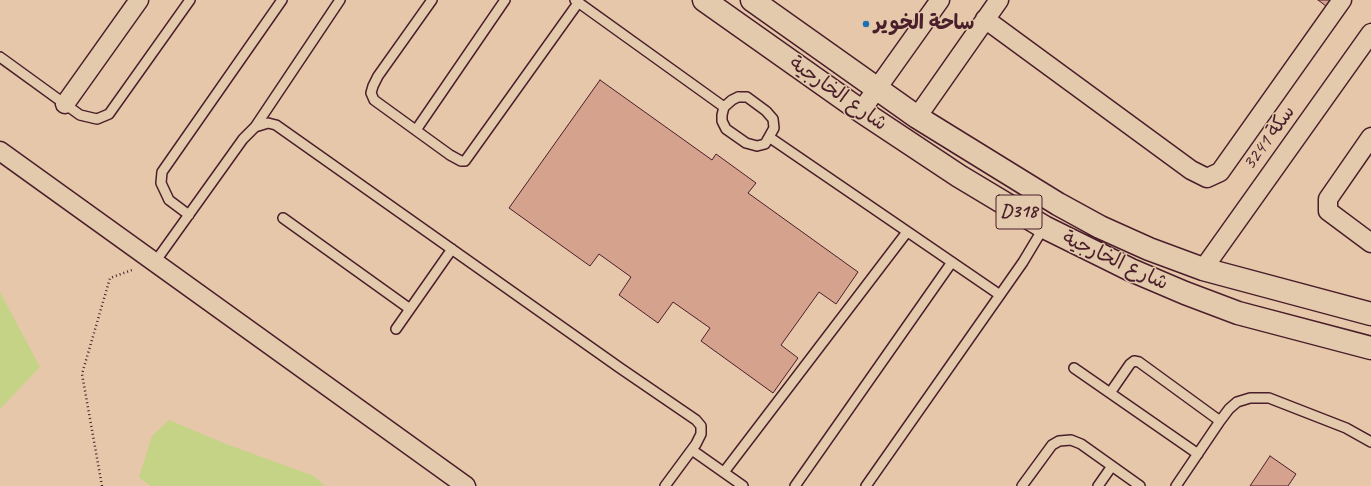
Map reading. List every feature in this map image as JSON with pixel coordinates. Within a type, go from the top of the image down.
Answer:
[{"type":"main road","name":"شارع الخارجية","points":[[704,0],[861,111],[959,176],[1044,228],[1131,270],[1185,293],[1238,313],[1371,348]]},
{"type":"main road","points":[[722,0],[735,22]]},
{"type":"main road","name":"شارع الخارجية","points":[[752,0],[917,117],[1058,204],[1100,227],[1149,249],[1202,269],[1371,314]]},
{"type":"main road","points":[[1131,270],[1155,274],[1173,274],[1202,269],[1207,283],[1218,298],[1238,313]]},
{"type":"street","points":[[65,104],[139,0]]},
{"type":"street","points":[[861,111],[940,0]]},
{"type":"street","points":[[917,117],[999,0]]},
{"type":"street","points":[[985,20],[1190,170],[1207,178],[1220,172],[1342,0]]},
{"type":"street","name":"سكة 3241","points":[[1202,269],[1371,33]]},
{"type":"street","points":[[1371,137],[1328,200],[1328,211],[1371,243]]},
{"type":"street","points":[[0,151],[466,486]]},
{"type":"lane","points":[[0,57],[80,115],[97,119],[109,114],[190,0]]},
{"type":"lane","points":[[189,215],[169,200],[161,184],[162,172],[282,0]]},
{"type":"lane","points":[[155,262],[243,139],[255,127],[340,0]]},
{"type":"lane","points":[[432,0],[378,76],[371,93],[374,100],[450,155],[461,161],[465,161],[576,1],[724,107]]},
{"type":"lane","points":[[416,130],[505,0]]},
{"type":"lane","points":[[747,97],[766,111],[773,119],[774,128],[770,138],[765,144],[757,146],[746,143],[726,129],[722,121],[724,107],[732,100],[747,97]]},
{"type":"lane","points":[[255,127],[268,124],[276,125],[696,420],[700,426],[700,434],[696,444],[665,486]]},
{"type":"lane","points":[[770,138],[1000,295]]},
{"type":"lane","points":[[283,218],[410,309]]},
{"type":"lane","points":[[866,486],[1023,262],[1044,228]]},
{"type":"lane","points":[[724,472],[907,232]]},
{"type":"lane","points":[[396,329],[452,249]]},
{"type":"lane","points":[[795,486],[952,262]]},
{"type":"lane","points":[[1110,393],[1130,364],[1134,361],[1139,362],[1220,421]]},
{"type":"lane","points":[[1074,368],[1198,454]]},
{"type":"lane","points":[[1176,486],[1220,421],[1237,402],[1250,398],[1269,398],[1346,428],[1371,442]]},
{"type":"lane","points":[[1022,486],[1052,444],[1059,441],[1071,440],[1081,444],[1140,486]]},
{"type":"lane","points":[[692,450],[743,486]]},
{"type":"lane","points":[[1098,486],[1112,466]]},
{"type":"path","points":[[102,486],[82,374],[110,278],[155,262]]},
{"type":"green space","points":[[0,292],[40,367],[0,409]]},
{"type":"green space","points":[[169,420],[226,444],[314,476],[325,486],[150,486],[139,477],[152,436]]},
{"type":"building","points":[[1318,0],[1330,0],[1326,6]]},
{"type":"building","points":[[600,80],[712,160],[716,154],[756,183],[748,193],[858,272],[836,304],[819,292],[781,345],[798,358],[773,393],[701,341],[710,328],[673,302],[658,323],[619,295],[631,277],[599,254],[590,266],[509,208]]},
{"type":"building","points":[[1270,456],[1296,474],[1288,486],[1250,486]]},
{"type":"place","name":"ساحة الخوير","points":[[866,24]]}]
